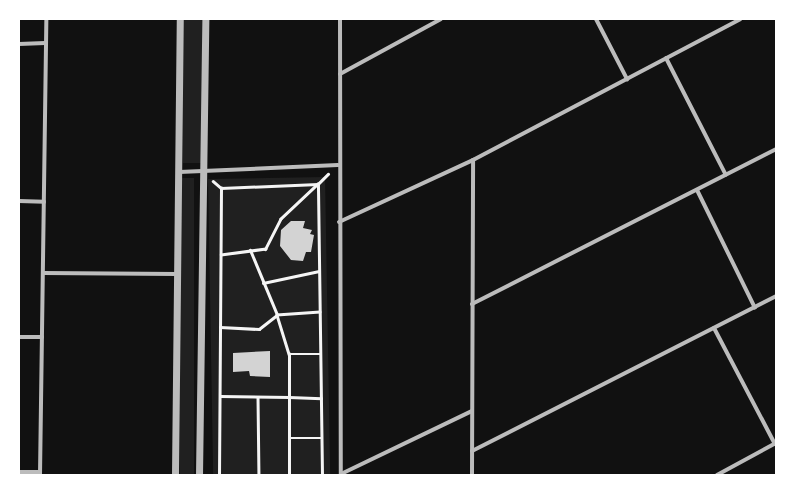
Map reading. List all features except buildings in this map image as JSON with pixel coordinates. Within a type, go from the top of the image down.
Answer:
[{"type":"street","points":[[19,472],[40,474],[46,19]]},
{"type":"street","points":[[175,475],[180,19]]},
{"type":"street","points":[[199,475],[205,19]]},
{"type":"street","points":[[340,19],[338,165],[341,474],[472,411]]},
{"type":"street","points":[[340,74],[441,19]]},
{"type":"street","points":[[596,19],[627,79]]},
{"type":"street","points":[[339,222],[473,160],[740,19]]},
{"type":"street","points":[[19,44],[45,43]]},
{"type":"street","points":[[666,58],[726,175]]},
{"type":"street","points":[[472,304],[776,149]]},
{"type":"street","points":[[472,475],[473,160]]},
{"type":"street","points":[[179,172],[338,165]]},
{"type":"street","points":[[697,190],[755,308]]},
{"type":"street","points":[[19,201],[44,202]]},
{"type":"street","points":[[43,273],[177,274]]},
{"type":"street","points":[[472,451],[776,296]]},
{"type":"street","points":[[714,328],[775,443],[719,474]]},
{"type":"street","points":[[19,337],[42,337]]},
{"type":"path","points":[[221,255],[266,249],[281,219],[318,184]]},
{"type":"path","points":[[219,475],[221,188],[318,184]]},
{"type":"path","points":[[318,184],[322,475]]},
{"type":"path","points":[[250,250],[277,314],[289,354],[289,475]]},
{"type":"path","points":[[263,282],[319,271]]},
{"type":"path","points":[[220,327],[259,328],[277,314],[320,312]]},
{"type":"path","points":[[289,354],[320,354]]},
{"type":"path","points":[[220,396],[321,398]]},
{"type":"path","points":[[258,397],[259,475]]},
{"type":"path","points":[[289,438],[321,438]]},
{"type":"shaded area","points":[[183,19],[202,19],[202,163],[183,163]]},
{"type":"shaded area","points":[[325,177],[330,475],[213,475],[208,179]]},
{"type":"shaded area","points":[[180,178],[194,178],[194,475],[180,475]]}]
